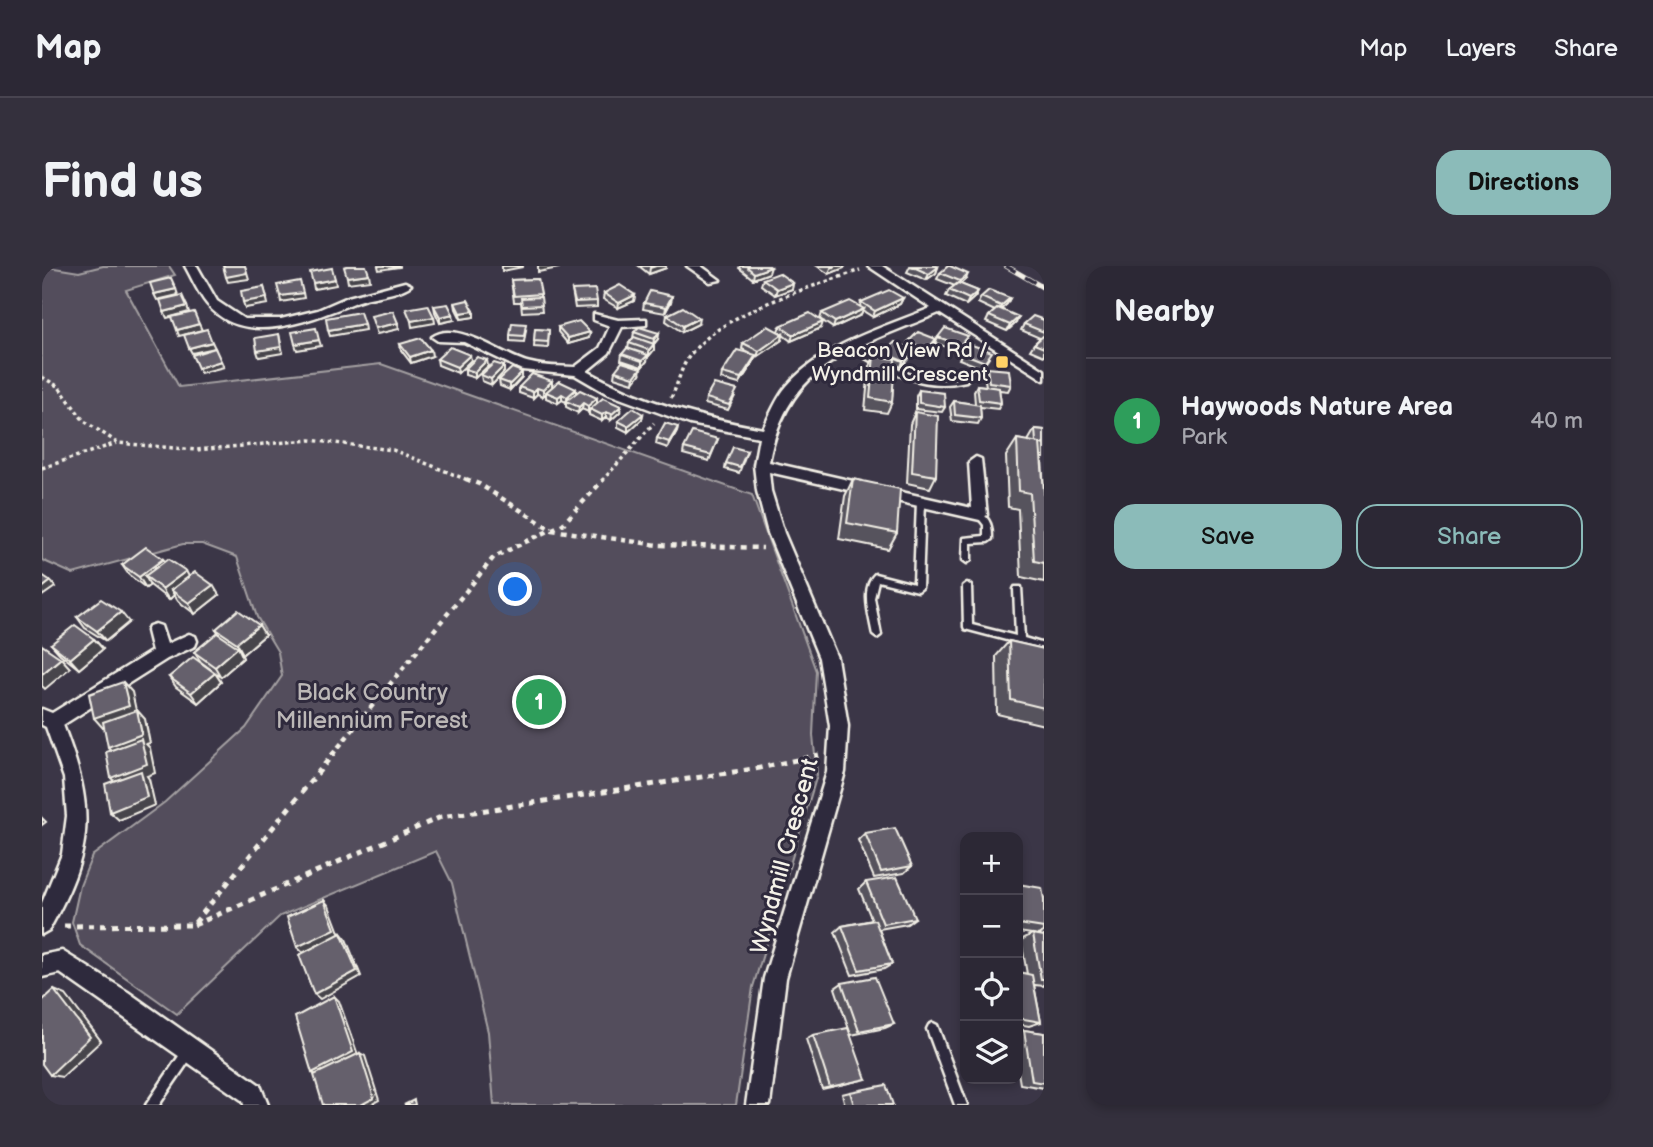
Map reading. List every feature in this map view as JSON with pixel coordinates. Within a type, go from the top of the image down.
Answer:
[{"type":"street","points":[[191,266],[212,303],[241,323],[281,323],[322,313],[352,299],[405,285]]},
{"type":"street","points":[[693,266],[714,280]]},
{"type":"street","points":[[873,266],[1044,376]]},
{"type":"street","name":"Wyndmill Crescent","points":[[758,1105],[775,978],[836,772],[839,726],[828,657],[781,547],[764,491],[761,465],[767,434],[791,389],[813,369],[849,346],[939,309]]},
{"type":"street","points":[[597,317],[617,324],[642,321]]},
{"type":"street","points":[[578,371],[605,350],[617,324]]},
{"type":"street","points":[[438,337],[466,338],[527,367],[578,371],[611,390],[695,421],[767,434]]},
{"type":"street","points":[[761,465],[980,515],[976,462]]},
{"type":"street","points":[[155,631],[161,653]]},
{"type":"street","points":[[49,925],[71,860],[78,809],[73,780],[48,719],[161,653],[190,641]]},
{"type":"street","points":[[42,966],[62,962],[252,1093],[256,1105]]},
{"type":"lane","points":[[849,346],[905,375],[953,384],[964,380]]},
{"type":"lane","points":[[877,635],[870,598],[875,577],[918,588],[921,501]]},
{"type":"lane","points":[[967,560],[967,540],[988,539],[988,524],[980,515]]},
{"type":"lane","points":[[967,586],[968,627],[1044,647]]},
{"type":"lane","points":[[1018,589],[1020,641]]},
{"type":"lane","points":[[933,1029],[961,1105]]},
{"type":"lane","points":[[152,1105],[189,1051]]},
{"type":"path","points":[[193,925],[494,557],[563,524],[630,452],[664,409],[687,359],[701,342],[736,319],[873,266]]},
{"type":"path","points":[[42,377],[60,387],[84,421],[118,443]]},
{"type":"path","points":[[42,468],[118,443],[196,450],[310,440],[393,450],[480,484],[552,530],[658,545],[720,549],[781,547]]},
{"type":"path","points":[[49,925],[193,925],[441,817],[760,768],[838,751]]},
{"type":"green space","name":"Black Country Millennium Forest","points":[[42,266],[79,272],[103,266],[169,266],[175,275],[126,290],[179,387],[381,364],[752,495],[816,671],[813,735],[817,775],[753,987],[736,1105],[494,1105],[488,1032],[452,883],[436,851],[280,916],[177,1014],[80,945],[72,922],[80,886],[92,856],[165,802],[246,728],[282,676],[278,652],[257,617],[237,557],[202,544],[183,544],[73,574],[42,560]]},
{"type":"building","points":[[223,266],[245,266],[247,273],[226,277]]},
{"type":"building","points":[[366,266],[369,274],[347,277],[344,267]]},
{"type":"building","points":[[746,266],[769,266],[771,267],[754,273]]},
{"type":"building","points":[[911,266],[937,266],[938,267],[929,274]]},
{"type":"building","points":[[948,266],[968,274],[960,281],[940,273]]},
{"type":"building","points":[[332,268],[335,279],[313,283],[310,272]]},
{"type":"building","points":[[779,273],[793,283],[777,289],[763,279]]},
{"type":"building","points":[[171,278],[176,289],[154,294],[150,283]]},
{"type":"building","points":[[538,279],[541,294],[514,296],[511,280]]},
{"type":"building","points":[[300,281],[303,293],[280,296],[277,285]]},
{"type":"building","points":[[958,283],[978,291],[969,299],[949,290]]},
{"type":"building","points":[[620,285],[635,295],[619,303],[604,293]]},
{"type":"building","points":[[264,287],[267,298],[243,302],[241,291]]},
{"type":"building","points":[[595,289],[597,301],[575,302],[572,290]]},
{"type":"building","points":[[889,290],[903,298],[875,311],[861,302]]},
{"type":"building","points":[[989,290],[1010,298],[1001,306],[981,297]]},
{"type":"building","points":[[650,291],[672,296],[666,307],[644,303]]},
{"type":"building","points":[[182,295],[187,306],[164,312],[160,300]]},
{"type":"building","points":[[541,297],[542,305],[522,306],[521,298]]},
{"type":"building","points":[[468,300],[474,311],[460,313],[455,303]]},
{"type":"building","points":[[850,301],[864,309],[835,322],[822,313]]},
{"type":"building","points":[[448,304],[453,314],[440,317],[434,306]]},
{"type":"building","points":[[428,305],[434,317],[411,321],[406,309]]},
{"type":"building","points":[[683,307],[699,318],[683,326],[667,315]]},
{"type":"building","points":[[998,308],[1019,317],[1010,325],[989,316]]},
{"type":"building","points":[[393,311],[398,323],[375,328],[371,316]]},
{"type":"building","points":[[194,312],[199,324],[177,330],[172,317]]},
{"type":"building","points":[[360,312],[364,324],[328,330],[326,318]]},
{"type":"building","points":[[810,313],[823,322],[793,335],[780,326]]},
{"type":"building","points":[[1033,316],[1044,320],[1044,332],[1024,324]]},
{"type":"building","points":[[579,321],[590,332],[568,338],[558,327]]},
{"type":"building","points":[[512,323],[526,324],[524,336],[510,335]]},
{"type":"building","points":[[768,326],[783,334],[759,351],[743,343]]},
{"type":"building","points":[[639,327],[659,333],[654,339],[634,332]]},
{"type":"building","points":[[316,328],[319,340],[295,344],[292,332]]},
{"type":"building","points":[[945,328],[968,336],[960,345],[938,337]]},
{"type":"building","points":[[207,329],[212,342],[189,348],[184,335]]},
{"type":"building","points":[[535,329],[549,330],[548,342],[534,341]]},
{"type":"building","points":[[918,332],[936,339],[927,350],[908,342]]},
{"type":"building","points":[[279,334],[281,347],[257,351],[255,338]]},
{"type":"building","points":[[1043,336],[1044,348],[1034,344]]},
{"type":"building","points":[[634,337],[654,344],[649,350],[629,343]]},
{"type":"building","points":[[421,338],[431,350],[410,357],[400,344]]},
{"type":"building","points":[[895,342],[914,350],[903,361],[884,353]]},
{"type":"building","points":[[969,344],[992,352],[985,362],[962,353]]},
{"type":"building","points":[[450,347],[470,355],[457,367],[437,359]]},
{"type":"building","points":[[215,348],[221,361],[198,368],[192,355]]},
{"type":"building","points":[[627,348],[648,355],[642,361],[622,354]]},
{"type":"building","points":[[737,350],[756,355],[741,378],[722,373]]},
{"type":"building","points":[[874,356],[895,359],[892,402],[870,398]]},
{"type":"building","points":[[477,357],[487,360],[475,372],[465,369]]},
{"type":"building","points":[[622,362],[641,368],[634,377],[615,371]]},
{"type":"building","points":[[494,363],[504,366],[491,379],[481,375]]},
{"type":"building","points":[[512,368],[522,372],[510,384],[499,380]]},
{"type":"building","points":[[987,368],[1009,370],[1011,385],[989,382]]},
{"type":"building","points":[[532,374],[552,381],[543,390],[537,388],[533,392],[519,387]]},
{"type":"building","points":[[559,381],[576,389],[567,397],[546,392]]},
{"type":"building","points":[[714,384],[737,390],[729,405],[706,398]]},
{"type":"building","points":[[977,385],[999,388],[1001,403],[979,400]]},
{"type":"building","points":[[580,390],[597,398],[588,406],[583,403],[579,407],[566,401]]},
{"type":"building","points":[[919,390],[944,393],[945,407],[919,403]]},
{"type":"building","points":[[603,398],[621,406],[612,414],[606,412],[602,415],[590,409]]},
{"type":"building","points":[[954,401],[980,405],[981,418],[955,415]]},
{"type":"building","points":[[633,408],[643,414],[628,426],[618,421]]},
{"type":"building","points":[[915,412],[938,416],[936,476],[912,472]]},
{"type":"building","points":[[665,423],[678,427],[669,442],[657,438]]},
{"type":"building","points":[[1035,429],[1044,430],[1044,445],[1036,442]]},
{"type":"building","points":[[692,432],[718,439],[711,455],[684,448]]},
{"type":"building","points":[[1017,439],[1040,443],[1044,492],[1044,563],[1034,561],[1030,493],[1019,491]]},
{"type":"building","points":[[733,447],[747,451],[740,467],[726,463]]},
{"type":"building","points":[[853,479],[900,489],[897,533],[847,523]]},
{"type":"building","points":[[146,547],[163,559],[139,577],[122,565]]},
{"type":"building","points":[[168,559],[186,571],[162,589],[145,576]]},
{"type":"building","points":[[195,572],[213,585],[189,603],[171,590]]},
{"type":"building","points":[[42,575],[51,581],[42,588]]},
{"type":"building","points":[[101,599],[121,612],[97,631],[77,617]]},
{"type":"building","points":[[238,610],[259,625],[237,643],[216,629]]},
{"type":"building","points":[[75,625],[94,639],[70,659],[51,644]]},
{"type":"building","points":[[217,633],[238,647],[215,667],[194,652]]},
{"type":"building","points":[[1009,641],[1044,649],[1044,708],[1011,700]]},
{"type":"building","points":[[42,645],[61,658],[42,674]]},
{"type":"building","points":[[193,657],[215,673],[191,693],[169,677]]},
{"type":"building","points":[[123,682],[129,706],[94,718],[89,694]]},
{"type":"building","points":[[137,710],[142,734],[108,747],[103,722]]},
{"type":"building","points":[[141,739],[147,764],[111,778],[106,752]]},
{"type":"building","points":[[141,771],[147,797],[110,812],[105,784]]},
{"type":"building","points":[[895,828],[912,866],[881,872],[865,833]]},
{"type":"building","points":[[897,877],[915,918],[883,924],[866,882]]},
{"type":"building","points":[[1023,885],[1042,888],[1044,928],[1023,925]]},
{"type":"building","points":[[324,900],[335,929],[297,947],[287,917]]},
{"type":"building","points":[[875,920],[892,964],[859,970],[842,926]]},
{"type":"building","points":[[341,933],[357,971],[314,994],[299,955]]},
{"type":"building","points":[[1033,934],[1044,936],[1044,979],[1041,979]]},
{"type":"building","points":[[1023,973],[1032,975],[1041,1022],[1023,1019]]},
{"type":"building","points":[[875,977],[894,1024],[859,1031],[842,983]]},
{"type":"building","points":[[54,990],[90,1037],[50,1075],[42,1064],[42,1001]]},
{"type":"building","points":[[334,996],[353,1052],[312,1073],[295,1017]]},
{"type":"building","points":[[848,1028],[866,1079],[830,1087],[813,1035]]},
{"type":"building","points":[[1024,1030],[1044,1033],[1044,1083],[1032,1081]]},
{"type":"building","points":[[360,1053],[374,1098],[361,1105],[323,1105],[314,1075]]},
{"type":"building","points":[[886,1085],[893,1105],[854,1105],[850,1092]]},
{"type":"railway","points":[[1006,266],[1044,288]]},
{"type":"place","name":"Beacon View Rd / Wyndmill Crescent","points":[[1002,362]]},
{"type":"place","name":"Haywoods Nature Area","points":[[539,702]]}]
